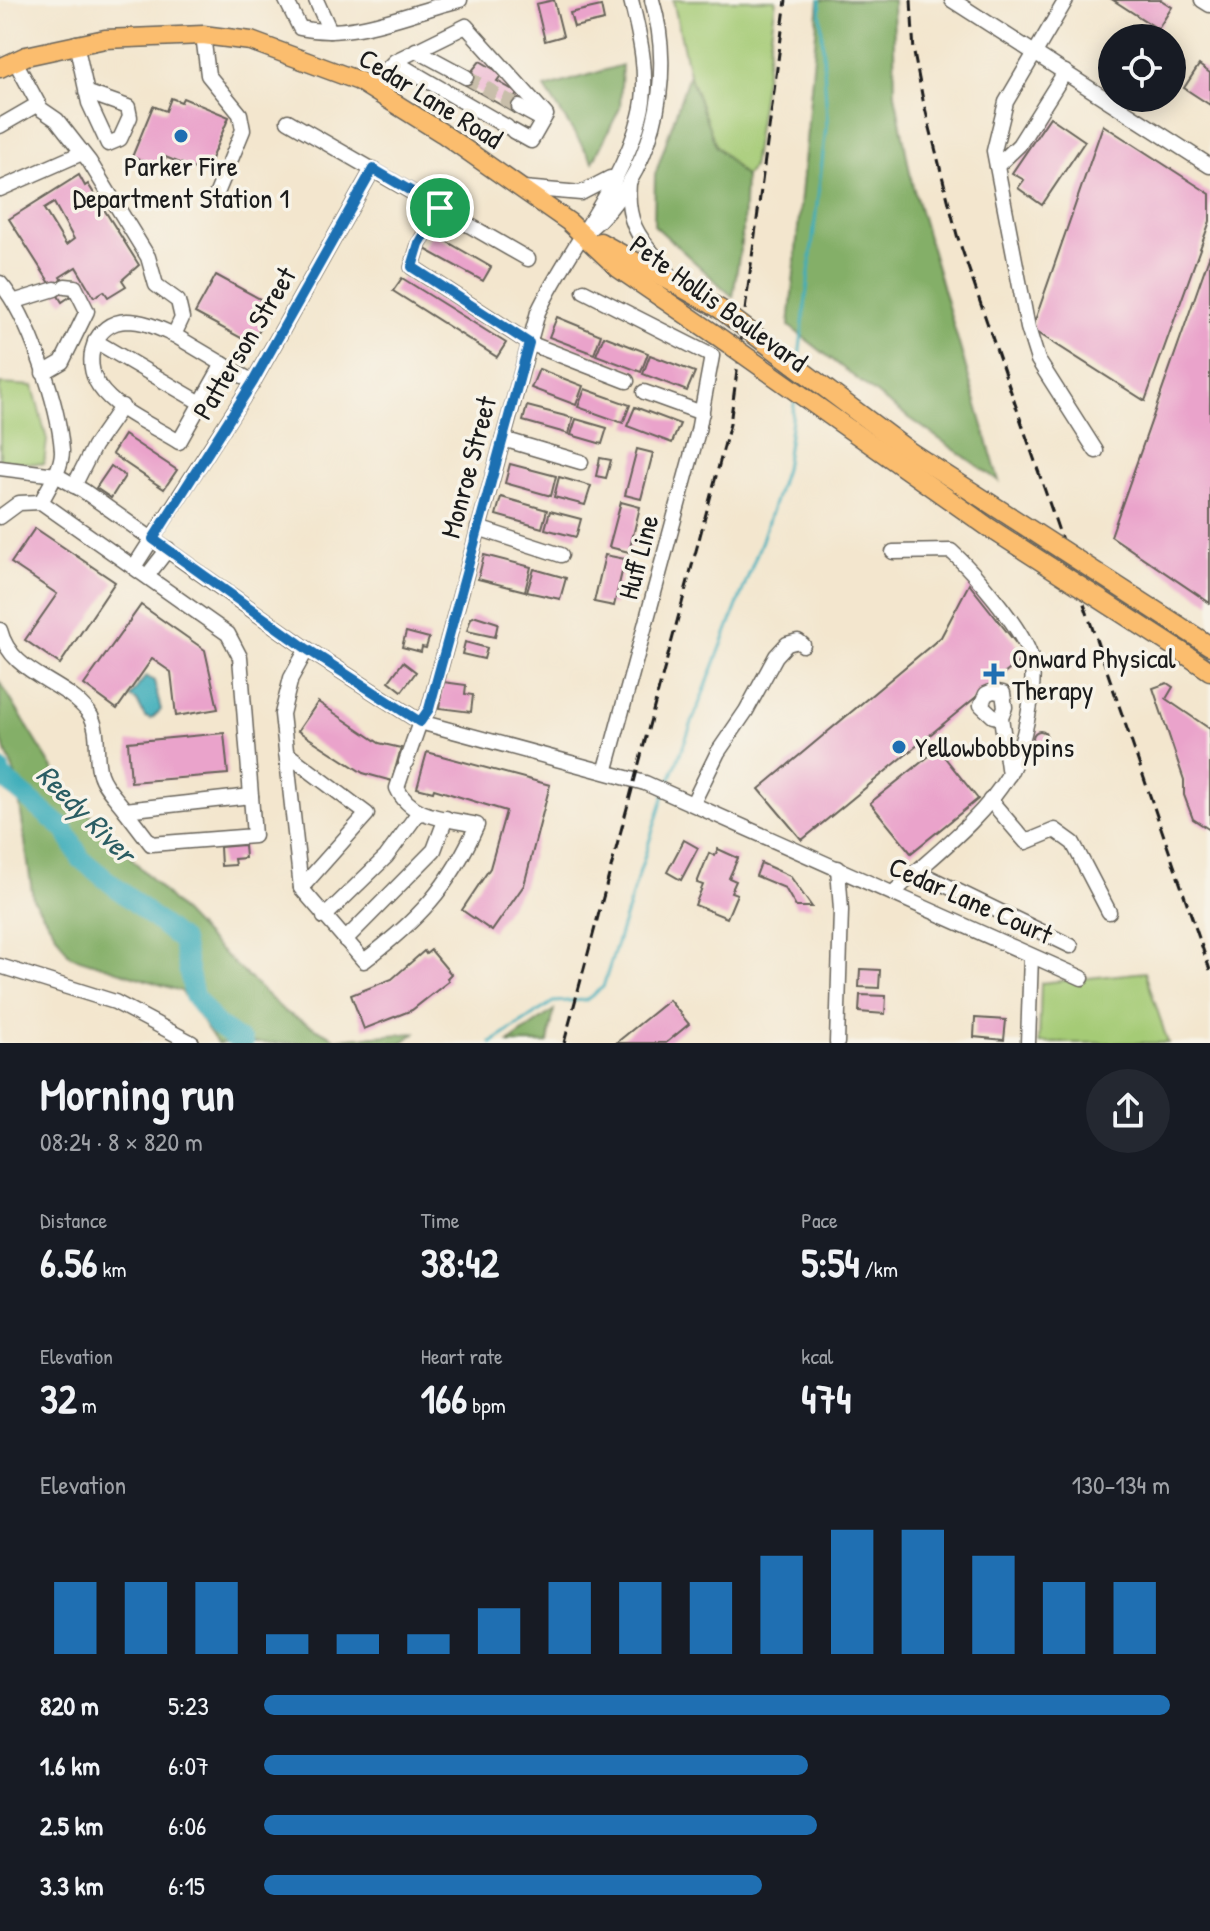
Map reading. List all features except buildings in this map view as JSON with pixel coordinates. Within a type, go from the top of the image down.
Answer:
[{"type":"main road","name":"Cedar Lane Road","points":[[8,64],[76,43],[142,35],[203,35],[251,41],[359,81],[383,85],[584,233]]},
{"type":"main road","name":"Pete Hollis Boulevard","points":[[584,233],[720,309],[909,451],[1210,646]]},
{"type":"main road","name":"Pete Hollis Boulevard","points":[[584,233],[618,268],[975,519],[1210,671]]},
{"type":"street","points":[[286,0],[300,28],[330,31],[351,30],[396,10],[460,0]]},
{"type":"street","points":[[316,0],[330,31]]},
{"type":"street","points":[[584,233],[614,176],[641,114],[644,87],[640,36],[631,0]]},
{"type":"street","points":[[584,233],[607,215],[630,180],[648,141],[659,95],[662,50],[652,0]]},
{"type":"street","points":[[952,0],[1210,166]]},
{"type":"street","points":[[1066,0],[1006,102],[994,151],[1028,328],[1038,360],[1096,451]]},
{"type":"street","points":[[1202,0],[1210,5]]},
{"type":"street","points":[[466,26],[546,115],[531,141],[402,66],[383,85],[387,69],[395,61],[466,26]]},
{"type":"street","points":[[203,35],[208,75],[240,114],[243,130],[215,198]]},
{"type":"street","points":[[76,43],[86,92]]},
{"type":"street","points":[[416,50],[466,77]]},
{"type":"street","points":[[8,64],[38,104],[82,153],[148,257],[156,285],[178,301],[182,318],[174,335]]},
{"type":"street","points":[[997,166],[1019,145],[1065,72]]},
{"type":"street","points":[[0,126],[38,104]]},
{"type":"street","points":[[519,107],[543,120]]},
{"type":"street","points":[[288,121],[528,259]]},
{"type":"street","points":[[0,189],[82,153]]},
{"type":"street","name":"Patterson Street","points":[[134,567],[253,382],[373,169]]},
{"type":"street","points":[[520,187],[581,193],[614,176]]},
{"type":"street","points":[[630,180],[628,203],[637,236],[678,286]]},
{"type":"street","points":[[440,208],[419,244],[412,267],[529,343],[627,381]]},
{"type":"street","name":"Monroe Street","points":[[419,812],[405,804],[397,788],[420,722],[429,709],[538,312],[554,277],[584,233]]},
{"type":"street","points":[[0,283],[16,301],[32,336],[62,453],[56,475],[41,502]]},
{"type":"street","points":[[16,301],[60,287],[75,287],[87,311],[62,362],[43,373]]},
{"type":"street","name":"Huff Line","points":[[584,291],[712,356],[702,413],[606,769]]},
{"type":"street","points":[[223,364],[179,442],[122,406],[98,385],[90,358],[95,341],[108,326],[125,321],[146,323],[174,335],[223,364],[253,382]]},
{"type":"street","points":[[95,341],[201,403]]},
{"type":"street","points":[[644,392],[702,413]]},
{"type":"street","points":[[74,486],[94,446],[122,406]]},
{"type":"street","points":[[503,439],[581,462]]},
{"type":"street","points":[[0,468],[56,475]]},
{"type":"street","name":"Cedar Lane Court","points":[[56,475],[168,549],[307,649],[420,722],[606,769],[693,803],[1082,978]]},
{"type":"street","points":[[0,517],[19,503],[41,502],[228,634],[238,648],[254,836],[151,844],[100,775],[95,728],[88,712],[14,658],[3,644],[0,630]]},
{"type":"street","points":[[478,528],[561,555]]},
{"type":"street","points":[[147,576],[168,549]]},
{"type":"street","points":[[893,552],[951,551],[975,572],[1030,653],[1033,675],[1018,756],[1009,775],[990,800],[893,893]]},
{"type":"street","points":[[693,803],[718,752],[746,711],[776,656],[787,644],[798,641],[803,645]]},
{"type":"street","points":[[307,649],[291,678],[282,714],[301,888],[324,917],[364,961],[409,926],[429,903],[458,868],[477,825],[419,812],[386,857],[324,917]]},
{"type":"street","points":[[1001,717],[1009,775]]},
{"type":"street","points":[[286,753],[367,814],[301,888]]},
{"type":"street","points":[[125,810],[251,796]]},
{"type":"street","points":[[990,800],[1026,842],[1055,830],[1073,843],[1109,912]]},
{"type":"street","points":[[345,940],[434,850],[446,818]]},
{"type":"street","points":[[837,1043],[841,910],[838,868]]},
{"type":"street","points":[[916,871],[1071,946]]},
{"type":"street","points":[[1028,1043],[1031,956]]},
{"type":"street","points":[[0,966],[115,1002],[192,1043]]},
{"type":"green space","points":[[673,0],[776,0],[752,168],[745,177],[716,146],[689,74]]},
{"type":"green space","points":[[819,0],[893,0],[895,94],[912,183],[999,481],[884,400],[789,326]]},
{"type":"green space","points":[[622,65],[620,108],[593,162],[545,88]]},
{"type":"green space","points":[[689,74],[716,146],[745,177],[743,229],[733,297],[654,225],[655,175]]},
{"type":"green space","points":[[0,384],[33,386],[47,440],[44,464],[0,461]]},
{"type":"green space","points":[[0,682],[65,788],[209,940],[285,1012],[336,1039],[415,1033],[402,1043],[217,1043],[181,991],[70,956],[33,899],[16,777],[0,736]]},
{"type":"green space","points":[[1145,972],[1168,1043],[1039,1043],[1041,983]]},
{"type":"green space","points":[[554,1010],[548,1043],[508,1043]]},
{"type":"water","points":[[146,676],[154,681],[161,710],[151,719],[145,717],[137,701],[130,697]]},
{"type":"waterway","points":[[799,358],[827,119],[820,0]]},
{"type":"waterway","points":[[667,788],[762,540],[785,469],[795,398]]},
{"type":"waterway","name":"Reedy River","points":[[0,770],[1,776],[64,829],[81,859],[182,941],[194,996],[217,1025],[243,1043]]},
{"type":"waterway","points":[[491,1043],[553,1002],[586,1000],[603,987],[664,795]]},
{"type":"tunnel","points":[[466,77],[519,107]]},
{"type":"railway","points":[[564,1043],[730,424],[786,0]]},
{"type":"railway","points":[[911,0],[914,53],[923,100],[957,235],[1210,970]]},
{"type":"place","name":"Parker Fire Department Station 1","points":[[181,136]]},
{"type":"place","name":"Onward Physical Therapy","points":[[994,674]]},
{"type":"place","name":"Yellowbobbypins","points":[[899,747]]},
{"type":"route","points":[[373,169],[440,208],[419,244],[412,267],[509,327],[529,343],[429,709],[420,722],[307,649],[153,539],[253,382],[373,169]]}]
